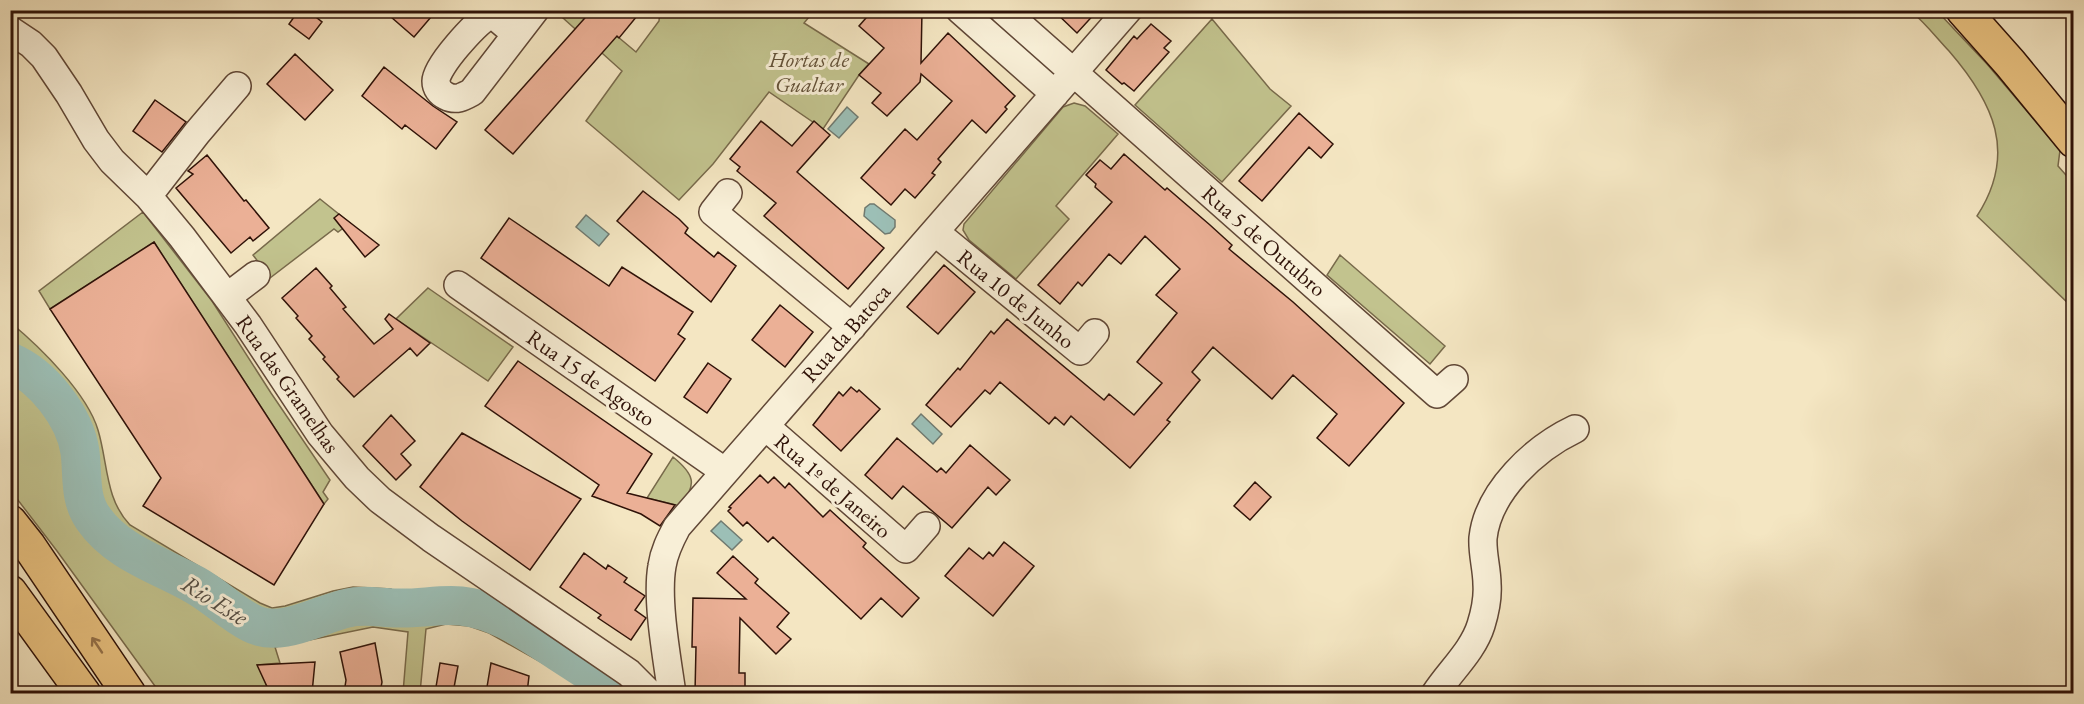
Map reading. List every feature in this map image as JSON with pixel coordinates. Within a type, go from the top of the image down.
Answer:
[{"type":"main road","points":[[1963,10],[2010,63],[2073,141]]},
{"type":"main road","points":[[10,522],[29,546],[129,693]]},
{"type":"main road","points":[[10,592],[84,693]]},
{"type":"street","points":[[516,34],[535,10]]},
{"type":"street","points":[[960,10],[1055,94]]},
{"type":"street","points":[[1003,10],[1073,74]]},
{"type":"street","name":"Rua da Batoca","points":[[672,693],[660,589],[667,546],[677,527],[1128,10]]},
{"type":"street","name":"Rua das Gramelhas","points":[[10,30],[31,44],[44,57],[101,147],[148,196],[182,237],[248,325],[337,456],[373,493],[431,538],[629,673],[651,693]]},
{"type":"street","name":"Rua 5 de Outubro","points":[[1073,74],[1437,394],[1454,379]]},
{"type":"street","points":[[148,196],[237,86]]},
{"type":"street","points":[[728,193],[713,212],[852,327]]},
{"type":"street","name":"Rua 10 de Junho","points":[[935,232],[1080,351],[1095,333]]},
{"type":"street","points":[[227,297],[256,275]]},
{"type":"street","name":"Rua 15 de Agosto","points":[[458,285],[724,471]]},
{"type":"street","name":"Rua 1º de Janeiro","points":[[765,426],[906,549],[926,526]]},
{"type":"street","points":[[1435,693],[1474,641],[1482,624],[1488,585],[1483,539],[1487,516],[1500,493],[1520,470],[1548,445],[1575,429]]},
{"type":"street","points":[[629,673],[654,671],[667,662]]},
{"type":"green space","name":"Hortas de Gualtar","points":[[570,11],[587,11],[636,52],[659,21],[660,11],[814,11],[804,23],[869,64],[859,75],[823,129],[769,92],[713,164],[679,200],[586,121],[622,71],[563,18]]},
{"type":"green space","points":[[1911,11],[1937,11],[1987,64],[2060,150],[2058,166],[2073,183],[2074,296],[2069,304],[1977,216],[1989,193],[1996,171],[1998,150],[1995,129],[1978,89],[1965,70]]},
{"type":"green space","points":[[1212,19],[1270,89],[1291,106],[1222,182],[1135,105]]},
{"type":"green space","points":[[1074,103],[1085,106],[1118,134],[1056,206],[1069,219],[1016,279],[969,240],[963,230],[964,224],[1063,107]]},
{"type":"green space","points":[[320,199],[350,223],[338,232],[334,229],[270,278],[253,255]]},
{"type":"green space","points":[[143,212],[212,301],[330,480],[323,492],[328,499],[324,504],[154,242],[50,309],[39,291]]},
{"type":"green space","points":[[1340,255],[1445,346],[1430,364],[1327,275]]},
{"type":"green space","points":[[428,288],[513,347],[488,381],[396,319]]},
{"type":"green space","points":[[11,323],[48,358],[84,401],[98,430],[108,480],[116,504],[130,525],[272,608],[353,587],[391,589],[390,603],[353,602],[292,620],[256,621],[192,577],[142,551],[118,535],[107,526],[94,509],[83,445],[71,414],[38,375],[11,354]]},
{"type":"green space","points":[[10,367],[46,397],[64,421],[75,450],[76,496],[79,508],[92,530],[106,543],[137,563],[205,596],[246,626],[269,632],[286,631],[320,624],[350,612],[362,610],[399,614],[471,616],[502,626],[613,693],[596,693],[489,633],[469,626],[446,624],[426,629],[420,693],[403,693],[408,632],[373,627],[275,647],[280,663],[258,665],[270,693],[160,693],[11,491]]},
{"type":"green space","points":[[673,457],[689,474],[691,480],[689,491],[680,506],[647,498]]},
{"type":"water","points":[[847,107],[858,117],[839,138],[828,129]]},
{"type":"water","points":[[874,204],[895,220],[895,227],[890,233],[885,234],[864,216],[865,208]]},
{"type":"water","points":[[586,215],[609,234],[599,246],[576,227]]},
{"type":"water","points":[[921,414],[942,434],[933,444],[912,424]]},
{"type":"water","points":[[721,521],[742,540],[732,550],[711,531]]},
{"type":"building","points":[[299,10],[307,10],[322,22],[309,39],[289,24]]},
{"type":"building","points":[[383,10],[437,10],[414,37]]},
{"type":"building","points":[[592,10],[642,10],[513,154],[485,130]]},
{"type":"building","points":[[873,10],[922,10],[921,63],[948,33],[1015,96],[986,133],[972,120],[938,159],[941,162],[932,173],[935,175],[915,198],[905,189],[891,205],[861,178],[905,129],[917,140],[952,101],[921,74],[920,82],[887,116],[872,103],[881,93],[859,75],[884,48],[859,26]]},
{"type":"building","points":[[1053,10],[1098,10],[1077,33]]},
{"type":"building","points":[[1151,24],[1171,41],[1164,48],[1169,52],[1134,91],[1106,70],[1134,36],[1137,39]]},
{"type":"building","points":[[295,54],[333,90],[305,120],[267,84]]},
{"type":"building","points":[[384,67],[457,122],[436,149],[405,125],[402,129],[362,96]]},
{"type":"building","points":[[155,100],[186,122],[162,152],[133,131]]},
{"type":"building","points":[[1299,113],[1333,144],[1321,158],[1309,147],[1262,201],[1239,181]]},
{"type":"building","points":[[761,121],[792,146],[814,121],[830,135],[797,172],[884,248],[848,289],[764,216],[776,203],[737,171],[740,167],[730,159]]},
{"type":"building","points":[[1124,154],[1210,225],[1232,245],[1229,249],[1293,302],[1404,403],[1349,466],[1317,438],[1337,414],[1293,375],[1272,399],[1213,347],[1192,372],[1200,380],[1167,420],[1170,422],[1130,468],[1071,416],[1064,425],[1055,417],[1049,424],[1000,382],[990,394],[985,390],[951,427],[926,405],[958,368],[960,370],[991,331],[994,334],[1007,319],[1104,400],[1109,394],[1134,415],[1162,383],[1137,362],[1177,313],[1156,295],[1180,269],[1145,236],[1121,264],[1109,254],[1082,286],[1078,282],[1060,304],[1038,285],[1112,202],[1095,187],[1096,184],[1086,175],[1100,160],[1111,169]]},
{"type":"building","points":[[207,155],[269,228],[253,241],[250,237],[231,253],[176,188],[193,174],[188,171]]},
{"type":"building","points":[[643,191],[679,219],[688,228],[685,233],[714,257],[718,252],[736,266],[711,302],[617,221]]},
{"type":"building","points":[[339,214],[379,245],[365,257],[334,218]]},
{"type":"building","points":[[509,218],[609,286],[622,267],[693,312],[678,334],[685,339],[655,381],[481,258]]},
{"type":"building","points":[[154,242],[324,504],[274,585],[143,506],[161,478],[50,309]]},
{"type":"building","points":[[944,265],[975,292],[938,334],[907,307]]},
{"type":"building","points":[[316,268],[346,307],[343,309],[374,344],[393,329],[385,319],[389,314],[430,343],[417,356],[410,348],[354,397],[337,379],[339,377],[323,359],[325,357],[309,339],[312,336],[282,298]]},
{"type":"building","points":[[780,305],[813,332],[785,367],[752,340]]},
{"type":"building","points":[[518,361],[652,454],[627,493],[675,505],[660,526],[641,514],[592,496],[599,485],[485,406]]},
{"type":"building","points":[[708,363],[731,379],[707,413],[684,397]]},
{"type":"building","points":[[851,387],[857,392],[859,390],[880,409],[841,451],[813,425],[839,392],[843,396]]},
{"type":"building","points":[[391,415],[415,441],[401,454],[411,465],[396,480],[363,446]]},
{"type":"building","points":[[462,433],[581,499],[530,570],[462,521],[420,487]]},
{"type":"building","points":[[897,438],[937,472],[941,468],[946,473],[970,445],[1010,480],[996,495],[988,487],[952,528],[903,486],[892,499],[865,475]]},
{"type":"building","points":[[760,475],[768,483],[774,477],[785,488],[789,483],[823,517],[830,510],[866,543],[863,547],[919,598],[902,617],[881,598],[861,619],[773,537],[768,542],[747,522],[743,526],[728,511],[731,508],[729,507]]},
{"type":"building","points":[[1255,482],[1271,497],[1250,520],[1234,506]]},
{"type":"building","points":[[1004,542],[1034,566],[993,616],[945,576],[969,548],[983,559],[989,552],[993,556]]},
{"type":"building","points":[[584,553],[606,569],[608,565],[627,578],[624,582],[645,596],[635,610],[646,618],[631,640],[598,618],[601,615],[560,587]]},
{"type":"building","points":[[733,556],[758,579],[755,583],[789,613],[777,627],[791,639],[776,654],[740,618],[739,673],[745,673],[745,693],[695,693],[696,647],[692,647],[693,598],[746,599],[717,573]]},
{"type":"building","points":[[375,643],[382,682],[380,693],[344,693],[346,680],[340,652]]},
{"type":"building","points":[[315,662],[312,693],[270,693],[257,665]]},
{"type":"building","points":[[440,663],[458,666],[453,693],[435,693]]},
{"type":"building","points":[[491,663],[529,676],[527,693],[486,693]]},
{"type":"waterway","name":"Rio Este","points":[[10,362],[22,368],[45,387],[56,399],[72,425],[80,452],[85,503],[103,530],[127,549],[195,585],[251,623],[263,627],[287,627],[360,606],[475,608],[500,617],[524,630],[624,694]]}]
